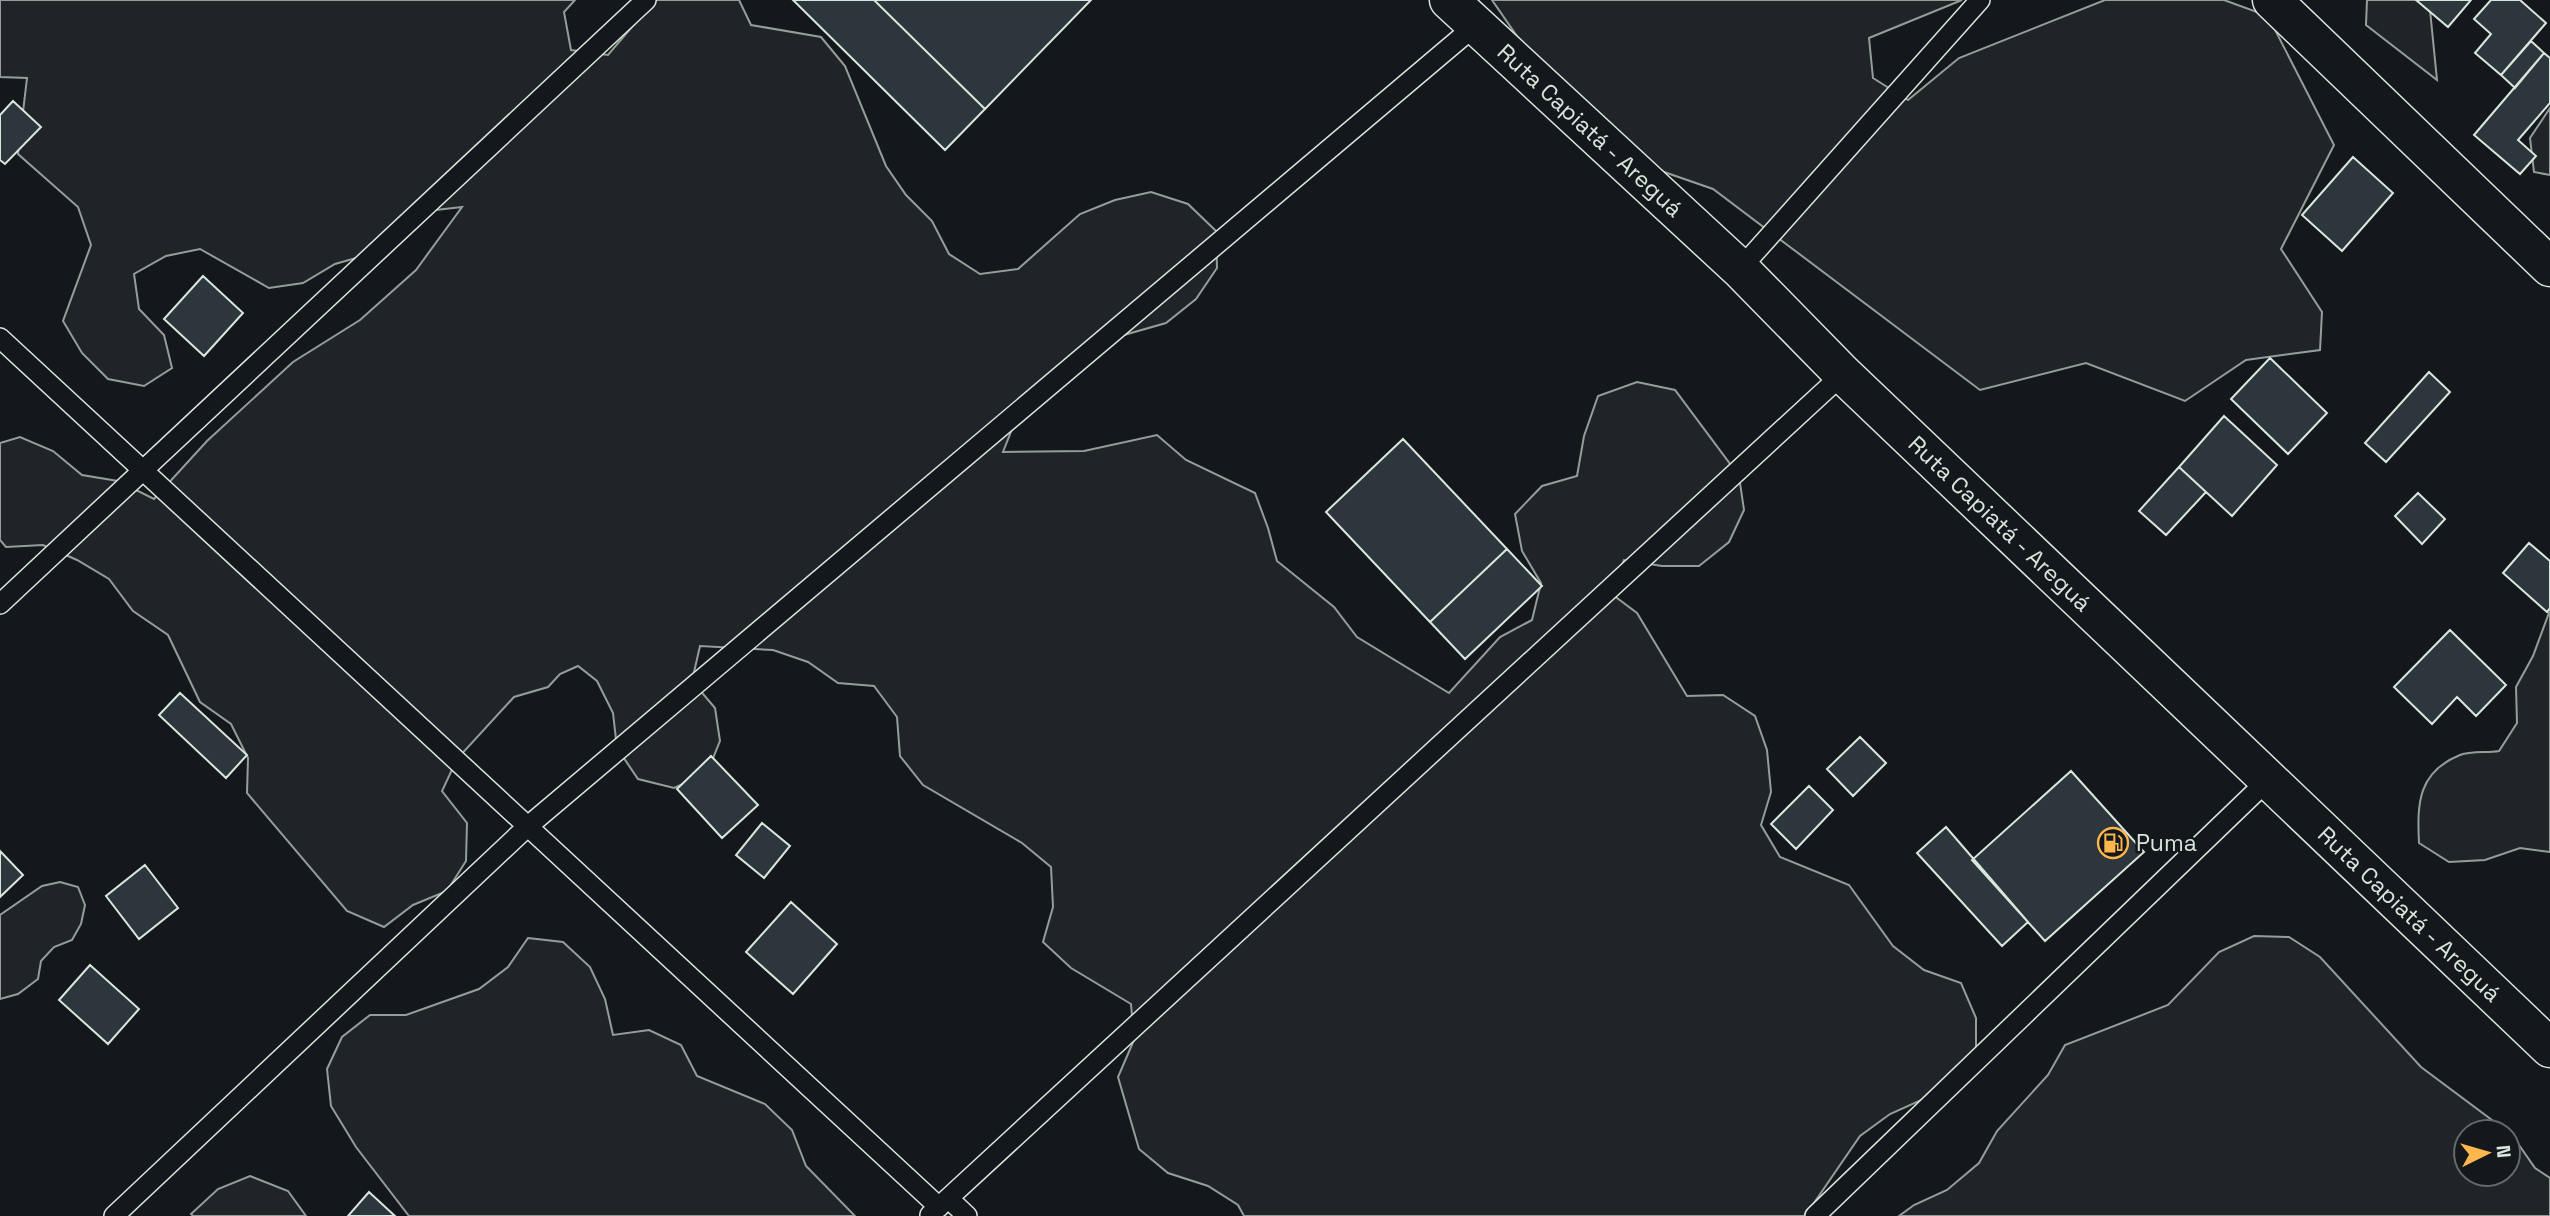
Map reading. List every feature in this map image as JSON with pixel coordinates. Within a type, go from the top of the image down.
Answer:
[{"type":"main road","points":[[2272,0],[2550,267]]},
{"type":"main road","name":"Ruta Capiatá - Areguá","points":[[1462,13],[1740,270],[1843,374],[2547,1040]]},
{"type":"lane","points":[[0,604],[646,0]]},
{"type":"lane","points":[[1740,270],[1980,0]]},
{"type":"lane","points":[[114,1216],[527,827],[1462,13]]},
{"type":"lane","points":[[0,338],[939,1207],[967,1216]]},
{"type":"lane","points":[[939,1207],[1843,374]]},
{"type":"lane","points":[[1815,1216],[2269,779]]},
{"type":"shaded area","points":[[0,0],[575,0],[564,12],[571,50],[608,55],[655,0],[739,0],[751,25],[821,37],[845,66],[886,166],[906,195],[932,221],[949,254],[980,274],[1018,269],[1080,214],[1115,200],[1151,192],[1188,204],[1216,231],[1217,268],[1196,299],[1166,323],[1096,343],[1016,419],[1003,452],[1084,451],[1157,435],[1186,460],[1255,493],[1277,561],[1334,607],[1357,637],[1449,693],[1500,637],[1532,620],[1541,583],[1522,551],[1515,514],[1542,486],[1577,476],[1584,436],[1598,396],[1637,382],[1675,390],[1739,476],[1744,510],[1729,542],[1699,566],[1662,566],[1624,560],[1609,592],[1637,613],[1687,696],[1723,695],[1755,716],[1767,750],[1771,792],[1761,825],[1780,857],[1849,885],[1893,946],[1924,970],[1961,983],[1976,1018],[1976,1052],[1959,1083],[1890,1114],[1860,1136],[1805,1216],[1244,1216],[1238,1205],[1208,1186],[1168,1173],[1139,1149],[1118,1077],[1134,1040],[1131,1004],[1071,968],[1043,942],[1053,907],[1051,867],[1022,843],[923,785],[900,756],[897,717],[874,686],[838,683],[808,662],[773,650],[700,646],[692,681],[715,708],[720,741],[707,773],[674,788],[638,779],[617,748],[613,713],[597,681],[578,666],[560,674],[548,687],[514,697],[457,759],[442,791],[467,823],[466,861],[447,891],[413,905],[384,927],[347,911],[247,793],[248,758],[231,724],[200,702],[168,635],[133,611],[109,579],[77,560],[43,545],[6,547],[0,540],[0,443],[20,437],[53,451],[82,475],[118,481],[154,499],[207,441],[293,362],[360,320],[416,270],[462,207],[427,211],[370,254],[335,264],[303,283],[269,288],[200,249],[166,256],[134,274],[139,309],[164,335],[172,368],[144,386],[108,379],[82,353],[63,321],[91,245],[78,207],[18,154],[27,78],[0,77]]},
{"type":"shaded area","points":[[1492,0],[1962,0],[1869,38],[1873,78],[1908,100],[1959,58],[2105,0],[2224,0],[2268,16],[2334,145],[2281,249],[2322,312],[2320,350],[2246,360],[2185,401],[2086,363],[1980,390],[1713,189],[1644,165],[1543,74]]},
{"type":"shaded area","points":[[2367,0],[2429,0],[2437,80],[2366,25]]},
{"type":"shaded area","points":[[2550,108],[2550,175],[2534,172],[2530,138]]},
{"type":"shaded area","points":[[2550,610],[2550,852],[2520,848],[2485,860],[2449,862],[2419,843],[2419,815],[2423,790],[2436,770],[2446,762],[2464,754],[2499,751],[2517,723],[2516,687],[2533,656]]},
{"type":"shaded area","points":[[60,882],[78,887],[85,905],[81,924],[72,940],[54,947],[41,961],[38,979],[18,994],[0,999],[0,915],[42,886]]},
{"type":"shaded area","points":[[2254,936],[2289,937],[2320,957],[2421,1067],[2489,1118],[2452,1118],[2452,1188],[2522,1188],[2522,1149],[2535,1168],[2550,1178],[2550,1216],[1899,1216],[1914,1205],[1947,1190],[1979,1163],[1997,1131],[2048,1075],[2065,1045],[2168,1005],[2219,952]]},
{"type":"shaded area","points":[[528,938],[563,942],[590,967],[605,999],[613,1035],[649,1030],[681,1045],[697,1076],[765,1104],[792,1130],[806,1166],[855,1216],[409,1216],[356,1147],[331,1106],[327,1069],[342,1037],[370,1015],[406,1015],[479,989],[508,967]]},
{"type":"shaded area","points":[[250,1176],[288,1191],[306,1216],[191,1214],[218,1189]]},
{"type":"building","points":[[793,0],[874,0],[985,109],[945,150]]},
{"type":"building","points":[[874,0],[1091,0],[985,109]]},
{"type":"building","points":[[2416,0],[2471,0],[2448,27]]},
{"type":"building","points":[[2491,0],[2520,0],[2546,23],[2501,75],[2475,53],[2491,34],[2474,19]]},
{"type":"building","points":[[2531,41],[2544,53],[2515,88],[2501,75]]},
{"type":"building","points":[[2544,53],[2550,58],[2550,103],[2518,140],[2536,156],[2520,174],[2474,135]]},
{"type":"building","points":[[13,101],[41,127],[5,164],[0,160],[0,115]]},
{"type":"building","points":[[2353,157],[2393,193],[2342,251],[2302,215]]},
{"type":"building","points":[[203,276],[243,313],[204,356],[164,319]]},
{"type":"building","points":[[2270,358],[2327,413],[2288,454],[2231,399]]},
{"type":"building","points":[[2429,372],[2450,392],[2386,462],[2365,443]]},
{"type":"building","points":[[2224,416],[2277,465],[2232,516],[2179,467]]},
{"type":"building","points":[[1403,439],[1507,549],[1430,622],[1326,512]]},
{"type":"building","points":[[2179,467],[2206,492],[2166,535],[2139,511]]},
{"type":"building","points":[[2418,493],[2445,519],[2422,544],[2395,516]]},
{"type":"building","points":[[2529,543],[2550,561],[2550,608],[2547,612],[2503,573]]},
{"type":"building","points":[[1507,549],[1542,586],[1465,659],[1430,622]]},
{"type":"building","points":[[2450,630],[2506,685],[2476,716],[2457,697],[2432,724],[2394,687]]},
{"type":"building","points":[[180,693],[247,755],[226,778],[159,715]]},
{"type":"building","points":[[1860,737],[1886,763],[1853,796],[1827,769]]},
{"type":"building","points":[[711,756],[758,805],[722,838],[677,789]]},
{"type":"building","points":[[2071,771],[2144,852],[2045,941],[1972,860]]},
{"type":"building","points":[[1809,786],[1833,810],[1796,849],[1771,824]]},
{"type":"building","points":[[762,823],[790,846],[764,878],[736,855]]},
{"type":"building","points":[[1946,827],[2028,922],[2002,946],[1917,853]]},
{"type":"building","points":[[0,851],[23,875],[0,897]]},
{"type":"building","points":[[145,865],[178,908],[139,939],[106,896]]},
{"type":"building","points":[[791,902],[837,944],[793,994],[746,952]]},
{"type":"building","points":[[90,965],[139,1009],[108,1044],[59,1000]]},
{"type":"building","points":[[369,1192],[395,1216],[348,1216]]},
{"type":"place","name":"Puma","points":[[2113,843]]}]
